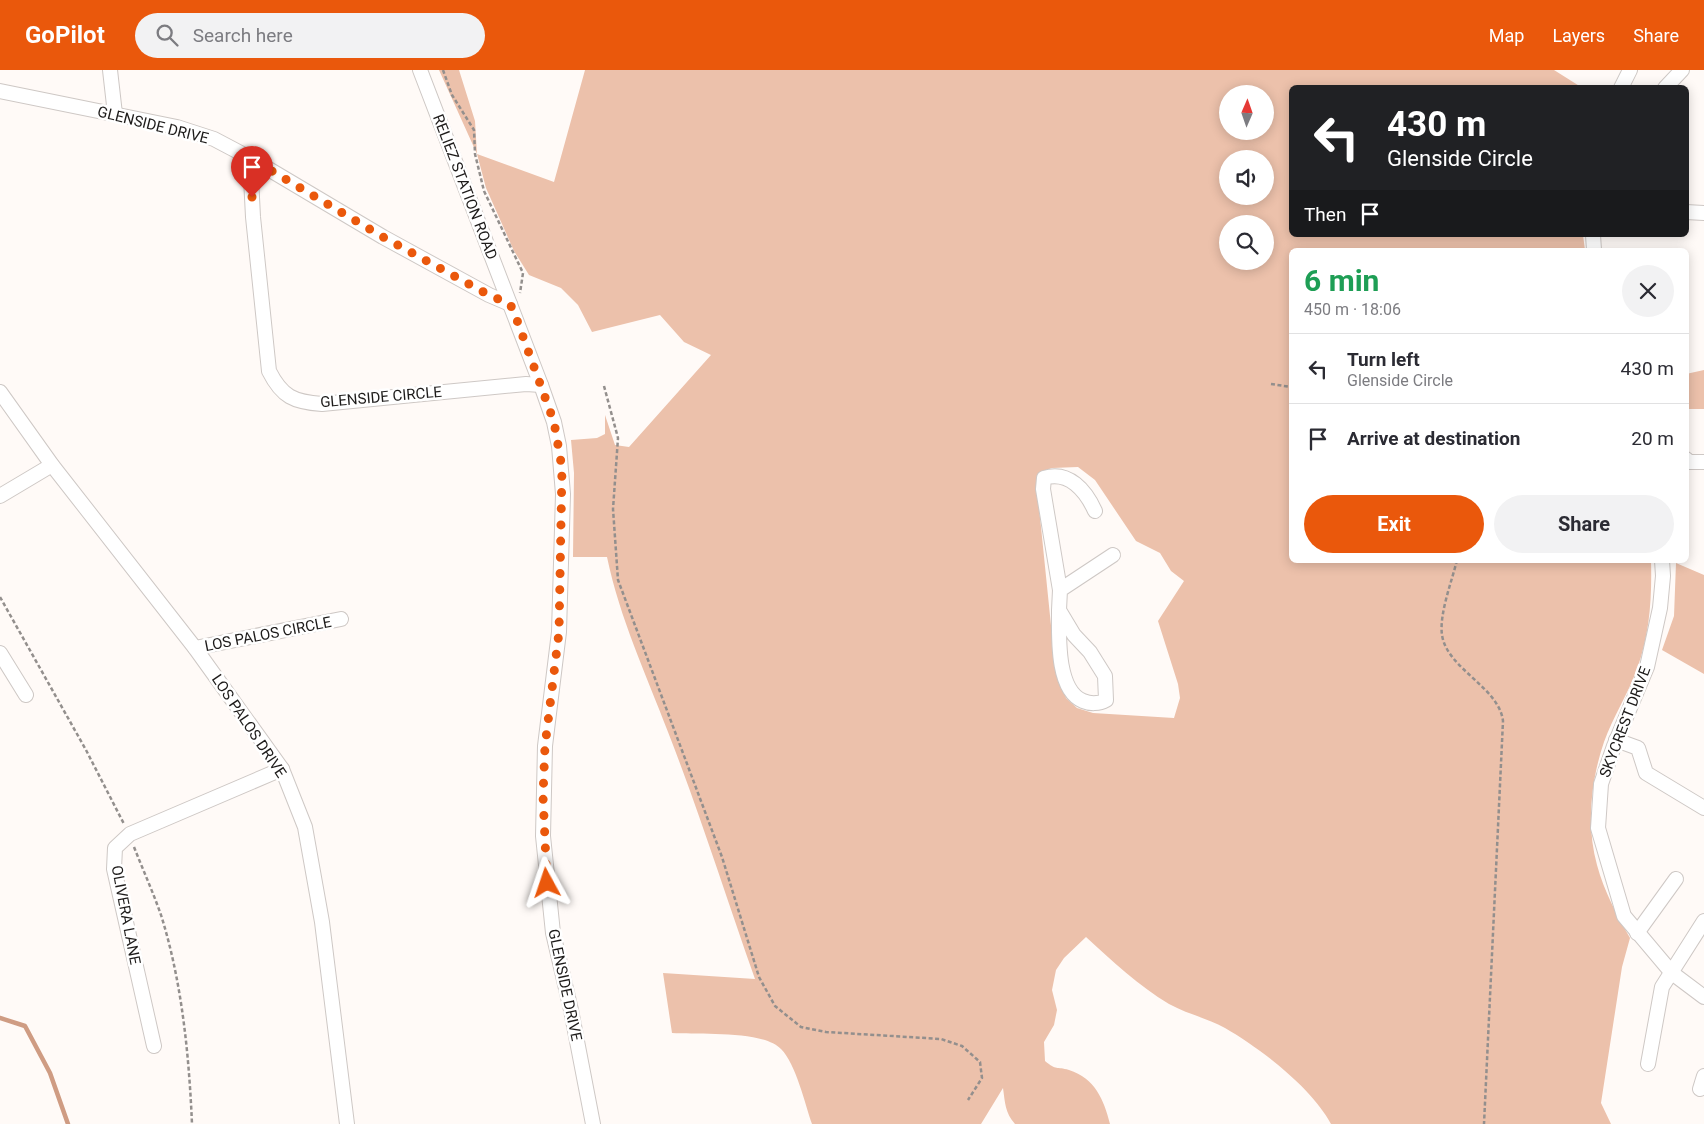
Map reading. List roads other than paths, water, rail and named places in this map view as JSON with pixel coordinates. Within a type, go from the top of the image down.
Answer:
[{"type":"street","points":[[110,70],[115,114]]},
{"type":"street","name":"RELIEZ STATION ROAD","points":[[420,70],[510,304]]},
{"type":"street","points":[[1622,85],[1630,70]]},
{"type":"street","points":[[1668,85],[1682,70]]},
{"type":"street","name":"GLENSIDE DRIVE","points":[[0,91],[178,127],[214,139],[250,158],[383,237],[489,295],[510,304],[554,422],[562,468],[559,632],[545,746],[544,836],[553,934],[571,1010],[593,1124]]},
{"type":"street","name":"GLENSIDE CIRCLE","points":[[250,158],[253,216],[269,371],[280,390],[291,398],[305,403],[322,404],[526,384],[541,385]]},
{"type":"street","points":[[1689,212],[1704,213]]},
{"type":"street","name":"LOS PALOS DRIVE","points":[[0,392],[52,464],[195,648],[282,769],[307,837],[322,922],[347,1124]]},
{"type":"street","points":[[1689,462],[1704,462]]},
{"type":"street","points":[[0,496],[52,464]]},
{"type":"street","points":[[1060,610],[1074,635],[1090,652],[1105,676],[1106,700],[1101,703],[1088,703],[1075,698],[1069,690],[1062,668],[1058,636],[1060,590],[1043,489],[1044,478],[1052,475],[1074,482],[1088,496],[1095,511]]},
{"type":"street","points":[[1060,590],[1113,555]]},
{"type":"street","name":"SKYCREST DRIVE","points":[[1662,563],[1660,608],[1647,667],[1616,740],[1601,784],[1598,828],[1624,916],[1672,973],[1704,997]]},
{"type":"street","name":"LOS PALOS CIRCLE","points":[[195,648],[341,619]]},
{"type":"street","points":[[0,652],[26,695]]},
{"type":"street","points":[[1616,740],[1638,748],[1646,773],[1704,808]]},
{"type":"street","name":"OLIVERA LANE","points":[[154,1046],[114,869],[115,848],[130,834],[282,769]]},
{"type":"street","points":[[1637,933],[1676,879]]},
{"type":"street","points":[[1648,1064],[1662,987],[1704,921]]},
{"type":"waterway","points":[[0,1018],[25,1026],[50,1073],[68,1124]]}]
